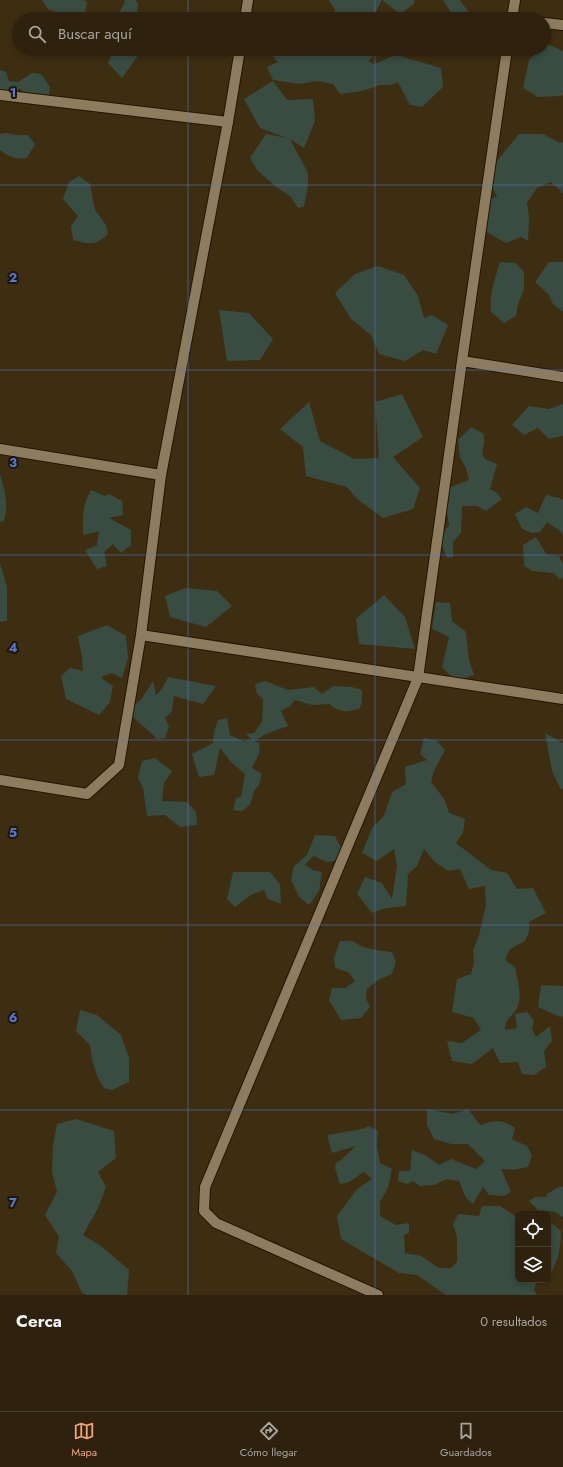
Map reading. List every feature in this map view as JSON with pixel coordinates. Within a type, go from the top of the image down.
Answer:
[{"type":"street","points":[[246,12],[248,0]]},
{"type":"street","points":[[514,12],[515,0]]},
{"type":"street","points":[[551,24],[563,26]]},
{"type":"street","points":[[0,780],[87,794],[120,764],[141,636],[161,475],[228,122],[239,56]]},
{"type":"street","points":[[378,1295],[216,1223],[204,1210],[205,1188],[418,678],[506,56]]},
{"type":"street","points":[[0,95],[228,122]]},
{"type":"street","points":[[462,361],[563,377]]},
{"type":"street","points":[[0,449],[161,475]]},
{"type":"street","points":[[141,636],[563,699]]},
{"type":"green space","points":[[42,0],[83,0],[87,2],[85,12],[55,12],[48,9]]},
{"type":"green space","points":[[124,0],[135,0],[138,3],[137,12],[120,12],[125,2]]},
{"type":"green space","points":[[329,0],[382,0],[376,12],[335,12],[335,10]]},
{"type":"green space","points":[[382,0],[414,0],[414,4],[403,12],[397,12]]},
{"type":"green space","points":[[443,0],[460,0],[469,12],[450,12]]},
{"type":"green space","points":[[551,46],[563,51],[563,94],[561,96],[538,97],[523,88],[529,60],[533,56],[551,56]]},
{"type":"green space","points":[[111,56],[137,56],[122,78],[108,63]]},
{"type":"green space","points":[[273,56],[374,56],[368,61],[374,64],[394,56],[399,56],[441,68],[443,87],[422,107],[410,105],[398,82],[390,85],[380,85],[362,91],[340,94],[333,84],[317,81],[299,84],[273,80],[267,67],[278,62]]},
{"type":"green space","points":[[0,70],[6,72],[9,81],[18,82],[32,73],[41,74],[50,87],[48,103],[26,96],[20,88],[16,92],[0,92]]},
{"type":"green space","points":[[273,81],[287,100],[313,99],[315,121],[304,148],[290,139],[308,173],[308,186],[304,206],[298,208],[291,197],[275,186],[257,170],[250,158],[266,134],[287,138],[260,128],[244,99]]},
{"type":"green space","points":[[6,133],[28,135],[35,144],[27,158],[13,157],[0,150],[0,134]]},
{"type":"green space","points":[[519,134],[543,134],[560,143],[563,142],[563,193],[551,182],[537,188],[527,203],[529,217],[528,241],[521,237],[506,243],[483,230],[487,201],[497,196],[492,187],[496,162]]},
{"type":"green space","points":[[79,176],[90,184],[95,210],[106,225],[108,234],[95,243],[73,240],[71,226],[78,216],[63,199],[69,182]]},
{"type":"green space","points":[[500,262],[516,263],[524,272],[524,289],[518,304],[516,316],[504,323],[491,312],[494,281]]},
{"type":"green space","points":[[549,262],[563,262],[563,312],[553,304],[549,295],[535,282]]},
{"type":"green space","points":[[378,266],[404,275],[418,296],[424,318],[432,315],[448,325],[436,354],[423,350],[405,361],[379,354],[371,335],[351,319],[335,293],[355,274]]},
{"type":"green space","points":[[219,310],[249,313],[273,339],[260,360],[227,361]]},
{"type":"green space","points":[[402,394],[423,437],[393,457],[420,488],[413,509],[383,518],[357,499],[347,487],[306,476],[303,447],[280,429],[309,402],[320,441],[354,459],[379,458],[375,402]]},
{"type":"green space","points":[[563,404],[563,436],[549,439],[538,428],[524,435],[512,425],[529,406],[549,409]]},
{"type":"green space","points":[[471,427],[484,434],[482,454],[485,459],[497,464],[490,489],[496,492],[502,499],[486,511],[477,506],[462,506],[461,533],[453,542],[453,557],[447,558],[442,545],[442,537],[449,525],[447,512],[448,488],[469,480],[466,468],[460,457],[458,440]]},
{"type":"green space","points":[[0,474],[5,492],[6,504],[3,522],[0,521]]},
{"type":"green space","points":[[91,490],[105,496],[109,494],[122,501],[123,515],[109,518],[131,530],[131,545],[121,553],[113,544],[104,552],[107,566],[97,569],[85,550],[97,545],[99,531],[83,535],[83,517],[86,501]]},
{"type":"green space","points":[[546,495],[563,500],[563,535],[560,531],[547,522],[540,532],[532,533],[522,529],[515,514],[526,507],[538,513]]},
{"type":"green space","points":[[536,537],[547,555],[559,556],[563,564],[563,577],[560,580],[554,573],[532,571],[524,566],[523,545]]},
{"type":"green space","points":[[0,563],[7,587],[7,621],[0,622]]},
{"type":"green space","points":[[185,588],[217,591],[232,606],[206,627],[170,617],[165,596]]},
{"type":"green space","points":[[384,595],[405,617],[415,649],[359,644],[356,619]]},
{"type":"green space","points":[[436,602],[450,603],[452,621],[466,632],[469,660],[474,675],[456,681],[442,667],[449,637],[432,629]]},
{"type":"green space","points":[[107,625],[126,636],[128,658],[122,678],[112,673],[101,677],[113,686],[110,702],[99,715],[66,699],[61,676],[70,668],[83,671],[78,636]]},
{"type":"green space","points":[[168,677],[216,686],[203,704],[174,696],[172,711],[165,718],[169,727],[165,738],[157,739],[130,713],[132,707],[141,700],[153,681],[156,695],[162,689]]},
{"type":"green space","points":[[265,681],[288,690],[314,687],[322,694],[333,686],[352,687],[362,690],[362,703],[359,709],[343,711],[336,709],[329,704],[312,705],[295,700],[290,706],[281,711],[288,726],[266,734],[254,741],[260,743],[259,754],[252,768],[262,774],[259,785],[254,791],[250,805],[242,811],[233,810],[236,798],[241,797],[245,774],[231,762],[220,748],[214,775],[199,777],[192,754],[213,743],[214,732],[218,720],[227,718],[230,735],[245,742],[248,740],[253,741],[246,734],[254,733],[262,722],[263,699],[257,694],[255,684]]},
{"type":"green space","points":[[545,733],[563,743],[563,789],[560,788],[552,771]]},
{"type":"green space","points":[[424,738],[437,741],[445,750],[434,771],[431,782],[445,800],[449,813],[465,819],[463,833],[456,843],[491,870],[507,873],[517,889],[533,888],[546,913],[529,922],[529,932],[525,941],[510,949],[505,960],[515,967],[520,998],[517,1008],[506,1022],[505,1030],[517,1028],[515,1014],[527,1012],[534,1020],[532,1029],[536,1037],[550,1026],[552,1041],[544,1051],[546,1067],[534,1075],[522,1074],[518,1062],[500,1063],[493,1048],[472,1064],[452,1061],[447,1041],[462,1043],[481,1030],[474,1018],[452,1012],[457,979],[471,974],[474,963],[473,950],[479,935],[486,905],[485,886],[469,889],[460,869],[448,871],[435,862],[424,849],[417,866],[408,874],[406,906],[386,908],[372,913],[357,894],[365,877],[382,883],[392,899],[397,866],[394,849],[377,861],[362,853],[372,828],[384,816],[392,792],[406,784],[405,767],[427,760],[420,754]]},
{"type":"green space","points":[[155,758],[172,771],[164,783],[162,801],[187,802],[196,812],[197,825],[180,827],[165,815],[147,816],[143,788],[138,778],[142,761]]},
{"type":"green space","points":[[315,835],[335,836],[345,855],[337,860],[326,862],[314,855],[305,865],[313,870],[322,872],[319,891],[309,905],[299,897],[291,880],[294,866],[307,855]]},
{"type":"green space","points":[[233,872],[270,872],[280,884],[281,904],[268,899],[264,890],[251,895],[235,907],[227,899]]},
{"type":"green space","points":[[340,941],[352,941],[363,947],[392,952],[396,962],[392,974],[378,980],[367,989],[366,999],[370,1007],[361,1018],[341,1020],[329,1000],[332,988],[345,988],[355,981],[348,972],[335,968],[334,958]]},
{"type":"green space","points":[[541,985],[563,986],[563,1016],[560,1017],[538,1007]]},
{"type":"green space","points":[[80,1010],[97,1015],[121,1035],[129,1058],[129,1082],[112,1090],[104,1088],[97,1076],[90,1045],[76,1031]]},
{"type":"green space","points":[[427,1109],[453,1114],[468,1109],[480,1125],[498,1121],[515,1128],[512,1139],[527,1146],[532,1155],[528,1167],[513,1170],[501,1169],[511,1192],[504,1196],[489,1195],[483,1187],[473,1204],[466,1198],[459,1181],[447,1179],[434,1185],[420,1186],[413,1181],[407,1184],[398,1181],[399,1171],[410,1171],[412,1150],[427,1156],[439,1165],[451,1159],[476,1169],[485,1161],[468,1144],[451,1144],[434,1139],[427,1125]]},
{"type":"green space","points":[[76,1119],[114,1131],[116,1158],[98,1172],[106,1187],[98,1208],[83,1235],[101,1246],[129,1270],[127,1295],[87,1295],[82,1293],[72,1271],[56,1253],[59,1237],[45,1215],[57,1192],[52,1172],[53,1146],[57,1124]]},
{"type":"green space","points":[[369,1126],[378,1131],[377,1146],[380,1163],[392,1169],[388,1188],[380,1202],[380,1216],[396,1225],[409,1223],[409,1233],[404,1235],[405,1253],[421,1256],[439,1268],[451,1268],[457,1262],[457,1236],[453,1225],[458,1214],[479,1216],[482,1206],[500,1206],[515,1216],[515,1283],[536,1283],[534,1290],[537,1295],[446,1295],[417,1275],[399,1273],[341,1239],[337,1216],[357,1189],[372,1179],[364,1172],[349,1182],[340,1184],[335,1168],[336,1163],[356,1146],[332,1153],[327,1135],[362,1129]]},
{"type":"green space","points":[[560,1186],[563,1187],[563,1217],[555,1212],[538,1210],[529,1201],[535,1197],[547,1197],[547,1194]]},
{"type":"green space","points":[[551,1223],[561,1231],[555,1264],[551,1273]]}]
